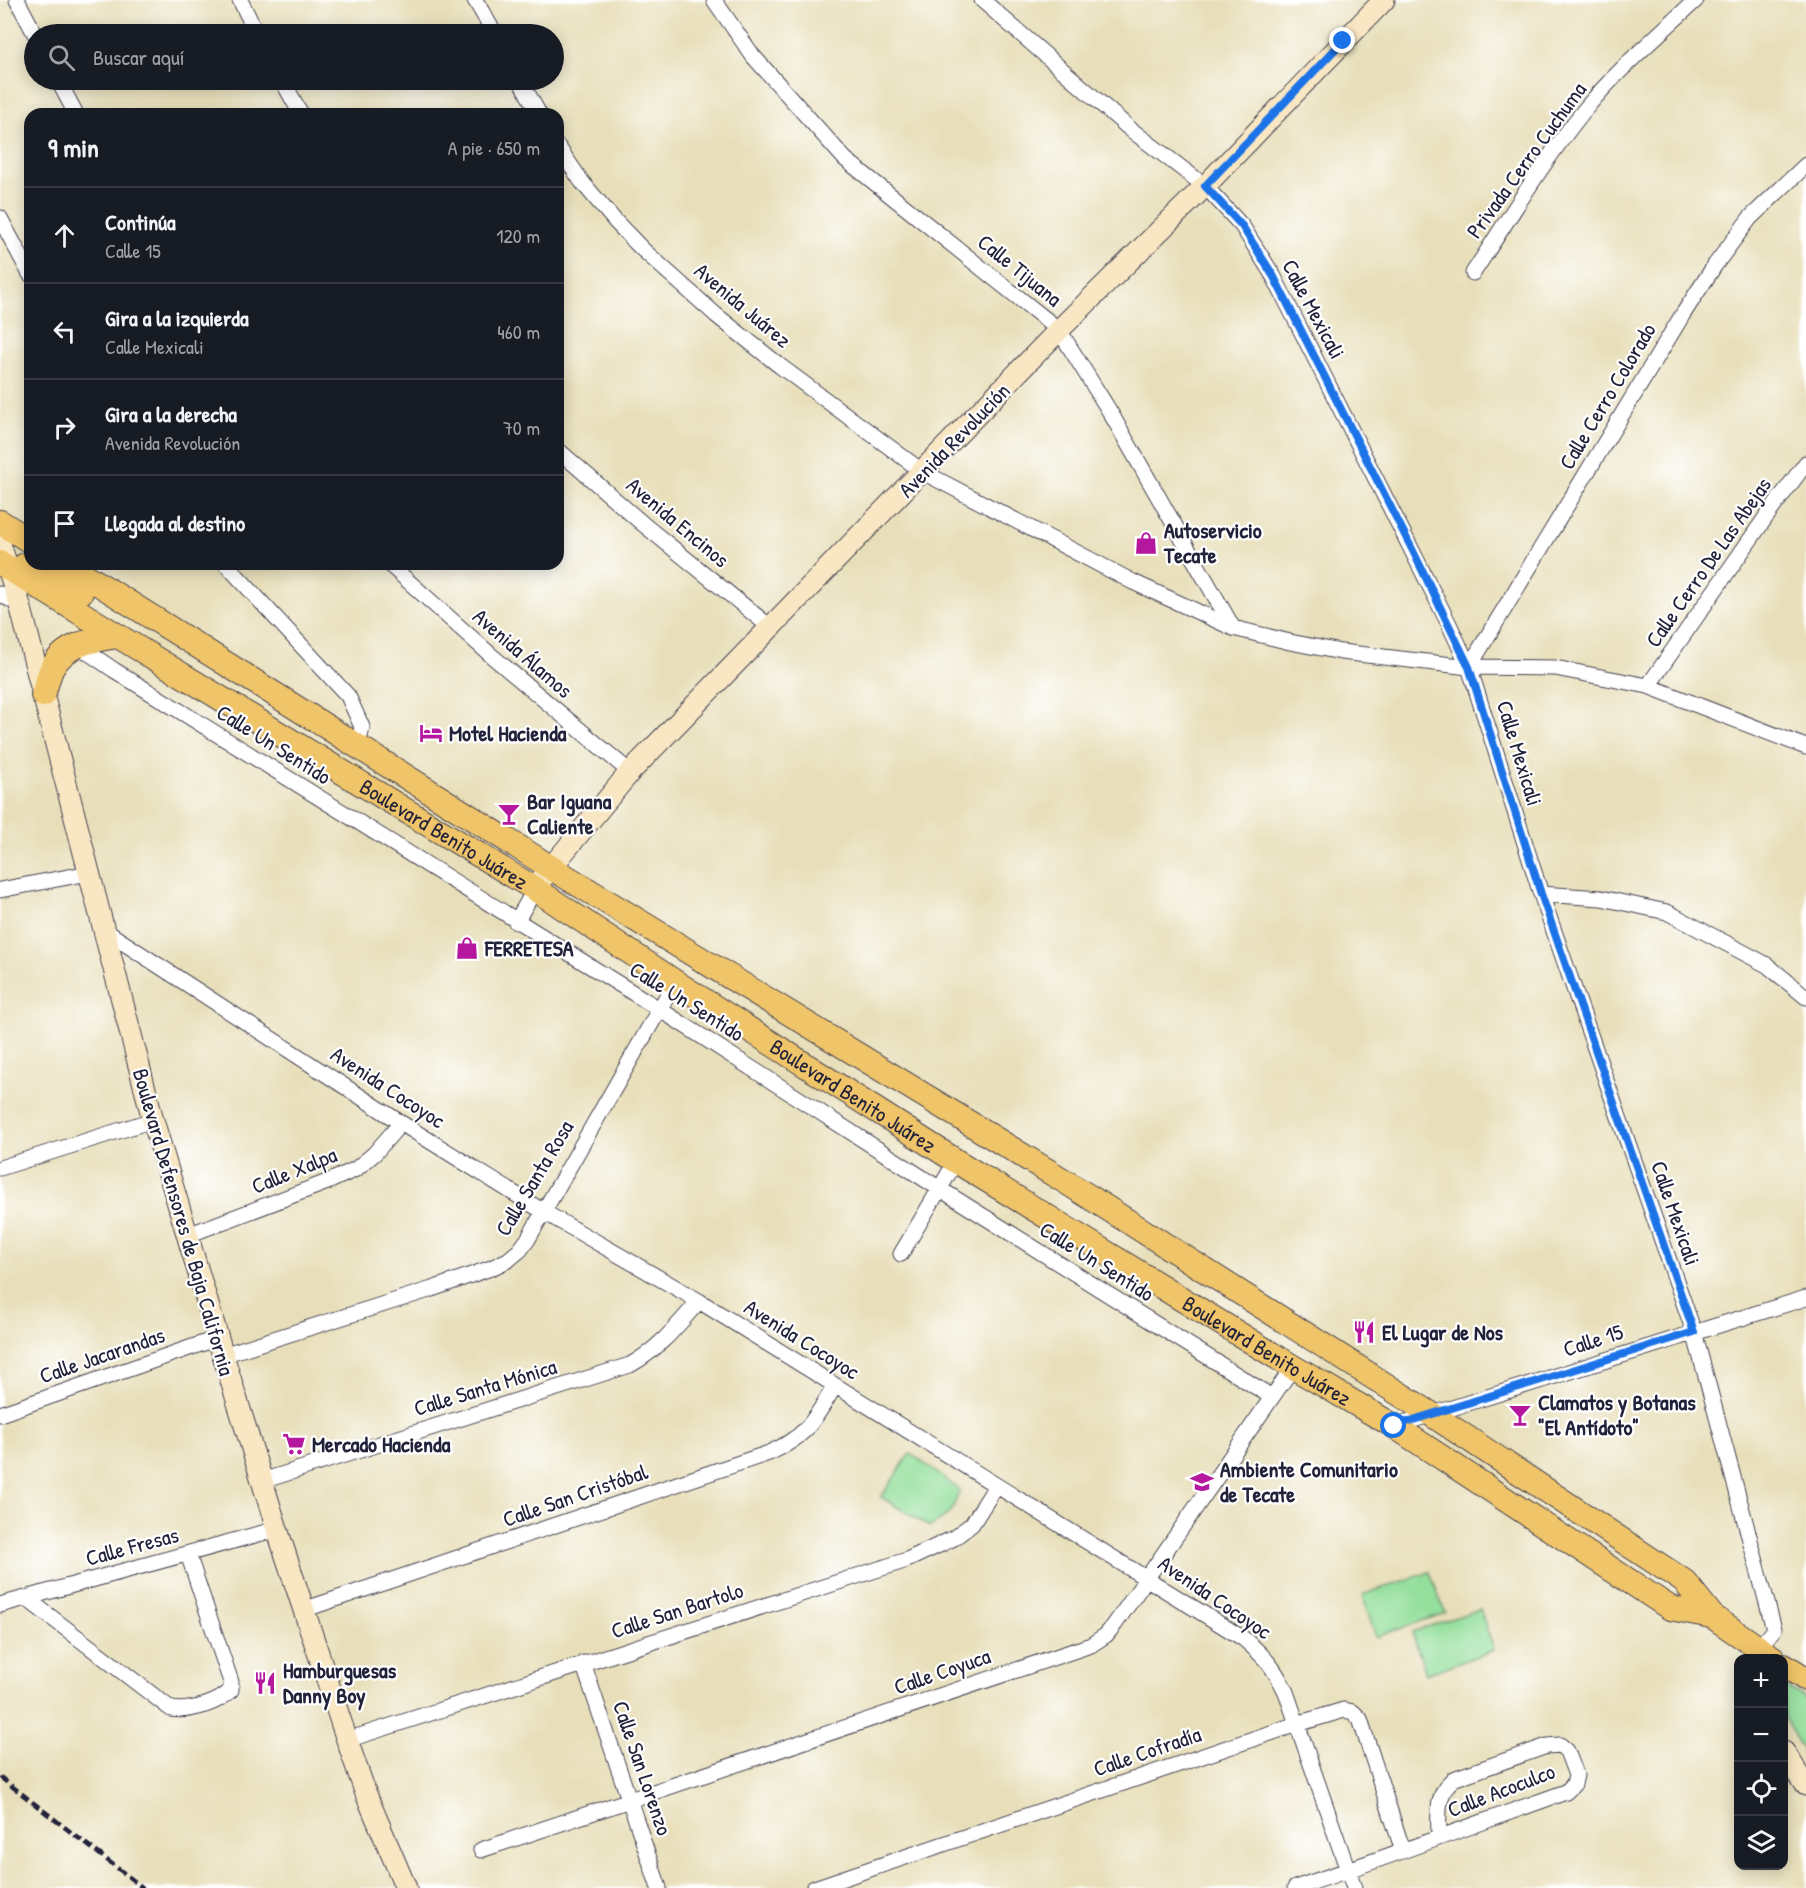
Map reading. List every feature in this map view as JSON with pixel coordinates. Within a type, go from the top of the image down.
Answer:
[{"type":"main road","name":"Avenida Revolución","points":[[535,889],[550,867],[630,772],[1059,330],[1205,186],[1384,0]]},
{"type":"main road","points":[[0,522],[24,537]]},
{"type":"main road","name":"Boulevard Defensores de Baja California","points":[[0,544],[20,605],[44,695],[153,1120],[220,1346],[346,1740],[406,1888]]},
{"type":"main road","points":[[8,567],[24,565]]},
{"type":"main road","name":"Boulevard Benito Juárez","points":[[8,567],[535,889],[675,982],[956,1161],[1394,1426],[1670,1608],[1712,1616]]},
{"type":"main road","points":[[44,570],[97,602],[108,605],[134,606]]},
{"type":"main road","name":"Boulevard Benito Juárez","points":[[77,570],[550,867],[1066,1182],[1431,1414],[1685,1582],[1712,1616],[1760,1654]]},
{"type":"main road","points":[[44,695],[52,668],[69,648],[87,640],[118,636]]},
{"type":"main road","points":[[1788,1668],[1806,1679]]},
{"type":"main road","points":[[1788,1758],[1806,1785]]},
{"type":"street","points":[[17,0],[30,24]]},
{"type":"street","points":[[240,0],[252,24]]},
{"type":"street","points":[[475,0],[489,24]]},
{"type":"street","name":"Calle Tijuana","points":[[714,0],[753,56],[845,159],[1059,330],[1110,412],[1233,628]]},
{"type":"street","name":"Calle Mexicali","points":[[982,0],[1130,129],[1205,186],[1242,226],[1274,277],[1469,667],[1541,894],[1694,1332],[1774,1629],[1763,1654]]},
{"type":"street","name":"Privada Cerro Cuchuma","points":[[1473,273],[1582,113],[1636,54],[1696,0]]},
{"type":"street","points":[[63,90],[73,108]]},
{"type":"street","points":[[288,90],[298,108]]},
{"type":"street","points":[[526,90],[536,108]]},
{"type":"street","name":"Avenida Juárez","points":[[564,156],[582,182],[642,249],[716,315],[780,366],[923,472],[1123,576],[1233,628],[1341,652],[1469,667],[1555,669],[1648,686],[1806,747]]},
{"type":"street","name":"Calle Cerro Colorado","points":[[1469,667],[1715,265],[1750,218],[1806,165]]},
{"type":"street","points":[[0,218],[24,263]]},
{"type":"street","name":"Avenida Encinos","points":[[564,455],[643,524],[770,627]]},
{"type":"street","name":"Calle Cerro De Las Abejas","points":[[1648,686],[1806,463]]},
{"type":"street","points":[[231,570],[348,696],[362,726],[358,747]]},
{"type":"street","name":"Avenida Álamos","points":[[396,570],[493,657],[630,772]]},
{"type":"street","points":[[0,594],[20,605]]},
{"type":"street","name":"Calle Un Sentido","points":[[77,645],[516,922],[659,1009],[940,1189],[1272,1397]]},
{"type":"street","points":[[0,890],[89,873]]},
{"type":"street","points":[[516,922],[535,889]]},
{"type":"street","points":[[1541,894],[1601,898],[1667,912],[1767,965],[1806,997]]},
{"type":"street","name":"Avenida Cocoyoc","points":[[104,930],[401,1123],[544,1212],[699,1301],[1244,1639],[1261,1653],[1276,1671],[1297,1724],[1354,1888]]},
{"type":"street","name":"Calle Santa Rosa","points":[[220,1346],[432,1289],[508,1260],[520,1250],[544,1212],[675,982]]},
{"type":"street","points":[[0,1168],[153,1120]]},
{"type":"street","name":"Calle Xalpa","points":[[188,1235],[356,1169],[374,1154],[401,1123]]},
{"type":"street","points":[[901,1254],[956,1161]]},
{"type":"street","name":"Calle 15","points":[[1394,1426],[1806,1298]]},
{"type":"street","name":"Calle Santa Mónica","points":[[262,1481],[630,1365],[646,1356],[660,1344],[699,1301]]},
{"type":"street","name":"Calle Jacarandas","points":[[0,1414],[220,1346]]},
{"type":"street","name":"Calle Coyuca","points":[[481,1850],[1091,1645],[1106,1635],[1293,1366]]},
{"type":"street","name":"Calle San Cristóbal","points":[[303,1610],[769,1453],[790,1444],[803,1433],[834,1386]]},
{"type":"street","name":"Calle San Bartolo","points":[[346,1740],[907,1560],[954,1538],[972,1524],[996,1486]]},
{"type":"street","name":"Calle Fresas","points":[[0,1605],[277,1529]]},
{"type":"street","points":[[27,1598],[171,1709],[182,1711],[194,1708],[225,1696],[231,1690],[231,1682],[188,1554]]},
{"type":"street","name":"Calle San Lorenzo","points":[[583,1663],[659,1888]]},
{"type":"street","name":"Calle Cofradía","points":[[814,1888],[1344,1710],[1353,1712],[1360,1719],[1403,1851]]},
{"type":"street","name":"Calle Acoculco","points":[[1295,1888],[1348,1871],[1566,1792],[1574,1784],[1576,1775],[1567,1751],[1560,1745],[1547,1746],[1453,1779],[1443,1788],[1440,1802],[1439,1838]]},
{"type":"green space","points":[[910,1453],[960,1490],[951,1512],[930,1527],[881,1497]]},
{"type":"green space","points":[[1430,1572],[1445,1613],[1376,1637],[1362,1595]]},
{"type":"green space","points":[[1480,1609],[1494,1650],[1426,1674],[1412,1632]]},
{"type":"green space","points":[[1788,1688],[1806,1699],[1806,1756],[1788,1725]]},
{"type":"railway","points":[[0,1777],[143,1888]]},
{"type":"place","name":"Autoservicio Tecate","points":[[1146,543]]},
{"type":"place","name":"Motel Hacienda","points":[[431,733]]},
{"type":"place","name":"Bar Iguana Caliente","points":[[509,814]]},
{"type":"place","name":"FERRETESA","points":[[467,948]]},
{"type":"place","name":"El Lugar de Nos","points":[[1364,1332]]},
{"type":"place","name":"Clamatos y Botanas \"El Antídoto\"","points":[[1520,1415]]},
{"type":"place","name":"Mercado Hacienda","points":[[294,1444]]},
{"type":"place","name":"Ambiente Comunitario de Tecate","points":[[1202,1482]]},
{"type":"place","name":"Hamburguesas Danny Boy","points":[[265,1683]]},
{"type":"route","points":[[1343,41],[1205,186],[1227,207],[1242,226],[1274,277],[1469,667],[1541,894],[1694,1332],[1394,1426]]}]
